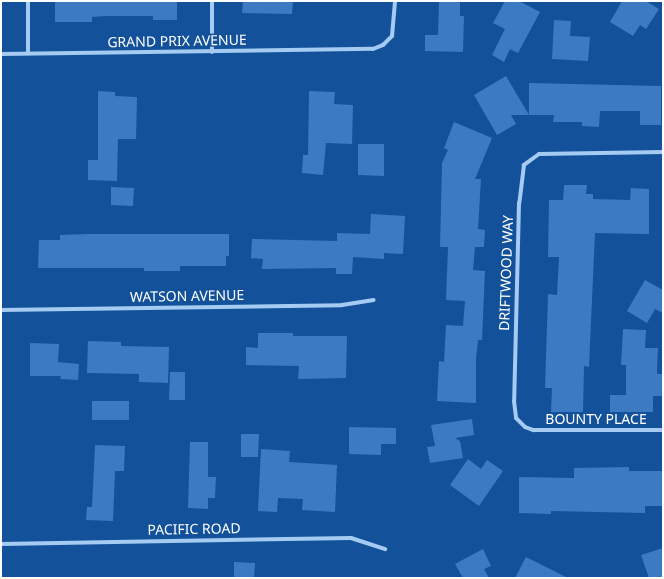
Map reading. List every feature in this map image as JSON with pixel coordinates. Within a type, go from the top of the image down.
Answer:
[{"type":"street","points":[[28,1],[28,54]]},
{"type":"street","points":[[212,1],[212,52]]},
{"type":"street","name":"GRAND PRIX AVENUE","points":[[1,54],[372,49],[383,45],[392,36],[395,1]]},
{"type":"street","name":"DRIFTWOOD WAY","points":[[514,388],[521,177],[528,161],[539,154],[663,152]]},
{"type":"street","name":"WATSON AVENUE","points":[[1,310],[342,306],[374,300]]},
{"type":"street","name":"BOUNTY PLACE","points":[[514,388],[516,418],[525,427],[533,430],[663,430]]},
{"type":"street","name":"PACIFIC ROAD","points":[[1,544],[351,538],[385,549]]},
{"type":"building","points":[[55,1],[177,1],[177,20],[153,20],[153,16],[105,16],[92,17],[92,22],[55,22]]},
{"type":"building","points":[[243,1],[293,1],[292,14],[242,13]]},
{"type":"building","points":[[439,1],[460,1],[460,16],[464,16],[463,52],[425,51],[425,35],[438,35]]},
{"type":"building","points":[[505,1],[519,1],[540,12],[518,53],[510,49],[504,62],[492,55],[505,29],[493,23]]},
{"type":"building","points":[[622,1],[646,1],[659,9],[646,29],[640,25],[633,36],[610,22]]},
{"type":"building","points":[[554,20],[571,21],[570,36],[590,37],[588,61],[552,59]]},
{"type":"building","points":[[506,76],[529,115],[511,115],[516,124],[497,135],[474,95]]},
{"type":"building","points":[[529,83],[661,86],[661,125],[640,125],[640,111],[600,111],[599,127],[582,126],[582,122],[553,122],[554,115],[529,115]]},
{"type":"building","points":[[98,91],[115,92],[115,96],[137,97],[136,139],[118,139],[117,181],[88,180],[88,160],[98,160]]},
{"type":"building","points":[[309,91],[335,92],[334,104],[353,105],[352,144],[326,143],[323,175],[302,173],[303,155],[308,155]]},
{"type":"building","points":[[454,122],[492,138],[475,179],[481,179],[478,229],[485,230],[484,247],[475,247],[473,270],[485,271],[482,340],[478,340],[476,358],[476,403],[437,401],[439,361],[444,362],[446,325],[463,326],[465,301],[446,300],[448,247],[440,247],[442,163],[448,150],[444,148]]},
{"type":"building","points":[[358,144],[384,144],[384,176],[358,175]]},
{"type":"building","points":[[564,185],[587,185],[586,194],[593,194],[593,199],[630,200],[631,188],[649,189],[649,234],[595,233],[589,367],[584,366],[583,412],[551,412],[552,388],[545,388],[548,294],[557,295],[559,257],[548,257],[549,200],[563,200]]},
{"type":"building","points":[[111,187],[134,188],[133,206],[111,205]]},
{"type":"building","points":[[371,214],[405,216],[403,254],[384,253],[384,259],[353,257],[352,274],[336,274],[336,268],[262,269],[263,259],[251,258],[252,239],[337,241],[337,233],[370,234]]},
{"type":"building","points":[[229,234],[229,256],[226,256],[226,266],[180,266],[180,271],[144,271],[144,268],[38,268],[39,240],[60,240],[60,235]]},
{"type":"building","points":[[645,280],[663,290],[663,313],[655,309],[647,323],[627,311]]},
{"type":"building","points":[[623,329],[646,330],[645,348],[658,348],[657,374],[663,374],[663,396],[653,396],[653,412],[610,412],[610,395],[626,395],[626,365],[621,365]]},
{"type":"building","points":[[258,333],[293,333],[293,336],[347,336],[346,378],[298,379],[299,366],[246,365],[246,347],[258,348]]},
{"type":"building","points":[[88,341],[121,342],[121,346],[169,347],[168,383],[139,382],[139,374],[87,373]]},
{"type":"building","points":[[30,343],[59,344],[58,362],[79,364],[78,380],[60,379],[61,376],[30,376]]},
{"type":"building","points":[[170,372],[185,372],[185,400],[169,400]]},
{"type":"building","points":[[92,401],[129,401],[129,420],[92,420]]},
{"type":"building","points":[[472,419],[474,435],[455,438],[460,441],[463,458],[430,463],[427,447],[435,446],[431,425]]},
{"type":"building","points":[[349,427],[396,428],[396,444],[381,444],[381,455],[349,454]]},
{"type":"building","points":[[241,434],[259,434],[258,457],[241,457]]},
{"type":"building","points":[[190,442],[208,442],[208,477],[216,477],[215,498],[208,498],[208,509],[188,508]]},
{"type":"building","points":[[95,445],[125,446],[124,471],[115,471],[113,521],[86,520],[87,507],[92,507]]},
{"type":"building","points":[[261,449],[290,451],[289,462],[337,465],[335,512],[302,510],[303,499],[278,498],[277,512],[258,511]]},
{"type":"building","points":[[468,459],[481,469],[487,460],[503,471],[479,506],[450,485]]},
{"type":"building","points":[[629,467],[629,471],[663,471],[663,506],[645,506],[645,513],[551,511],[551,514],[519,513],[519,477],[574,478],[574,468]]},
{"type":"building","points":[[663,548],[663,578],[649,578],[641,555]]},
{"type":"building","points":[[483,549],[491,566],[484,569],[489,578],[463,578],[455,564]]},
{"type":"building","points":[[526,557],[568,578],[515,578]]},
{"type":"building","points":[[234,562],[255,563],[254,578],[234,578]]}]
